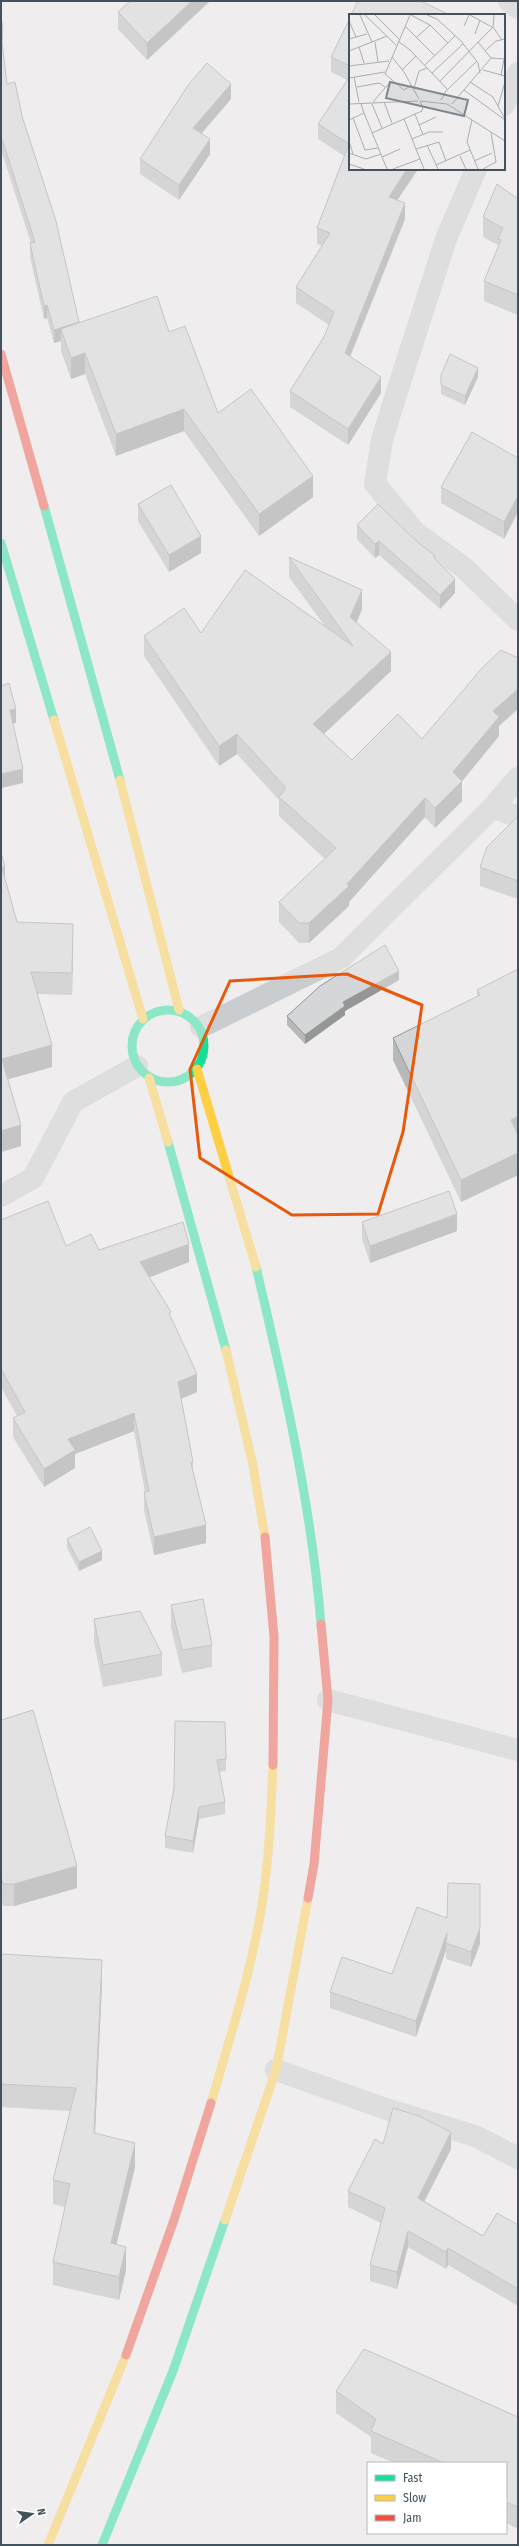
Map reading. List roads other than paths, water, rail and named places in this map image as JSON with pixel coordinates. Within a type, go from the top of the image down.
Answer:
[{"type":"main road","points":[[1,354],[107,731],[179,1010]]},
{"type":"main road","points":[[1,543],[142,1019]]},
{"type":"main road","points":[[48,2545],[99,2430],[138,2328],[192,2165],[228,2044],[258,1923],[269,1847],[274,1651],[268,1553],[254,1467],[221,1330],[143,1072],[131,1050],[133,1033],[142,1019],[160,1010],[179,1010],[201,1027],[204,1052],[197,1069],[184,1080],[166,1083],[143,1072]]},
{"type":"main road","points":[[102,2545],[173,2371],[276,2070],[314,1864],[328,1700],[316,1564],[291,1417],[251,1244],[197,1069]]},
{"type":"street","points":[[509,1],[518,8]]},
{"type":"street","points":[[505,103],[518,73]]},
{"type":"street","points":[[476,170],[446,239],[394,401],[382,440],[375,484],[416,533],[464,567],[518,620]]},
{"type":"street","points":[[201,1027],[341,958],[493,807],[518,778]]},
{"type":"street","points":[[493,807],[518,817]]},
{"type":"street","points":[[1,1196],[33,1178],[73,1102],[143,1072]]},
{"type":"street","points":[[328,1700],[518,1750]]},
{"type":"street","points":[[276,2070],[390,2110],[475,2136],[518,2158]]}]
